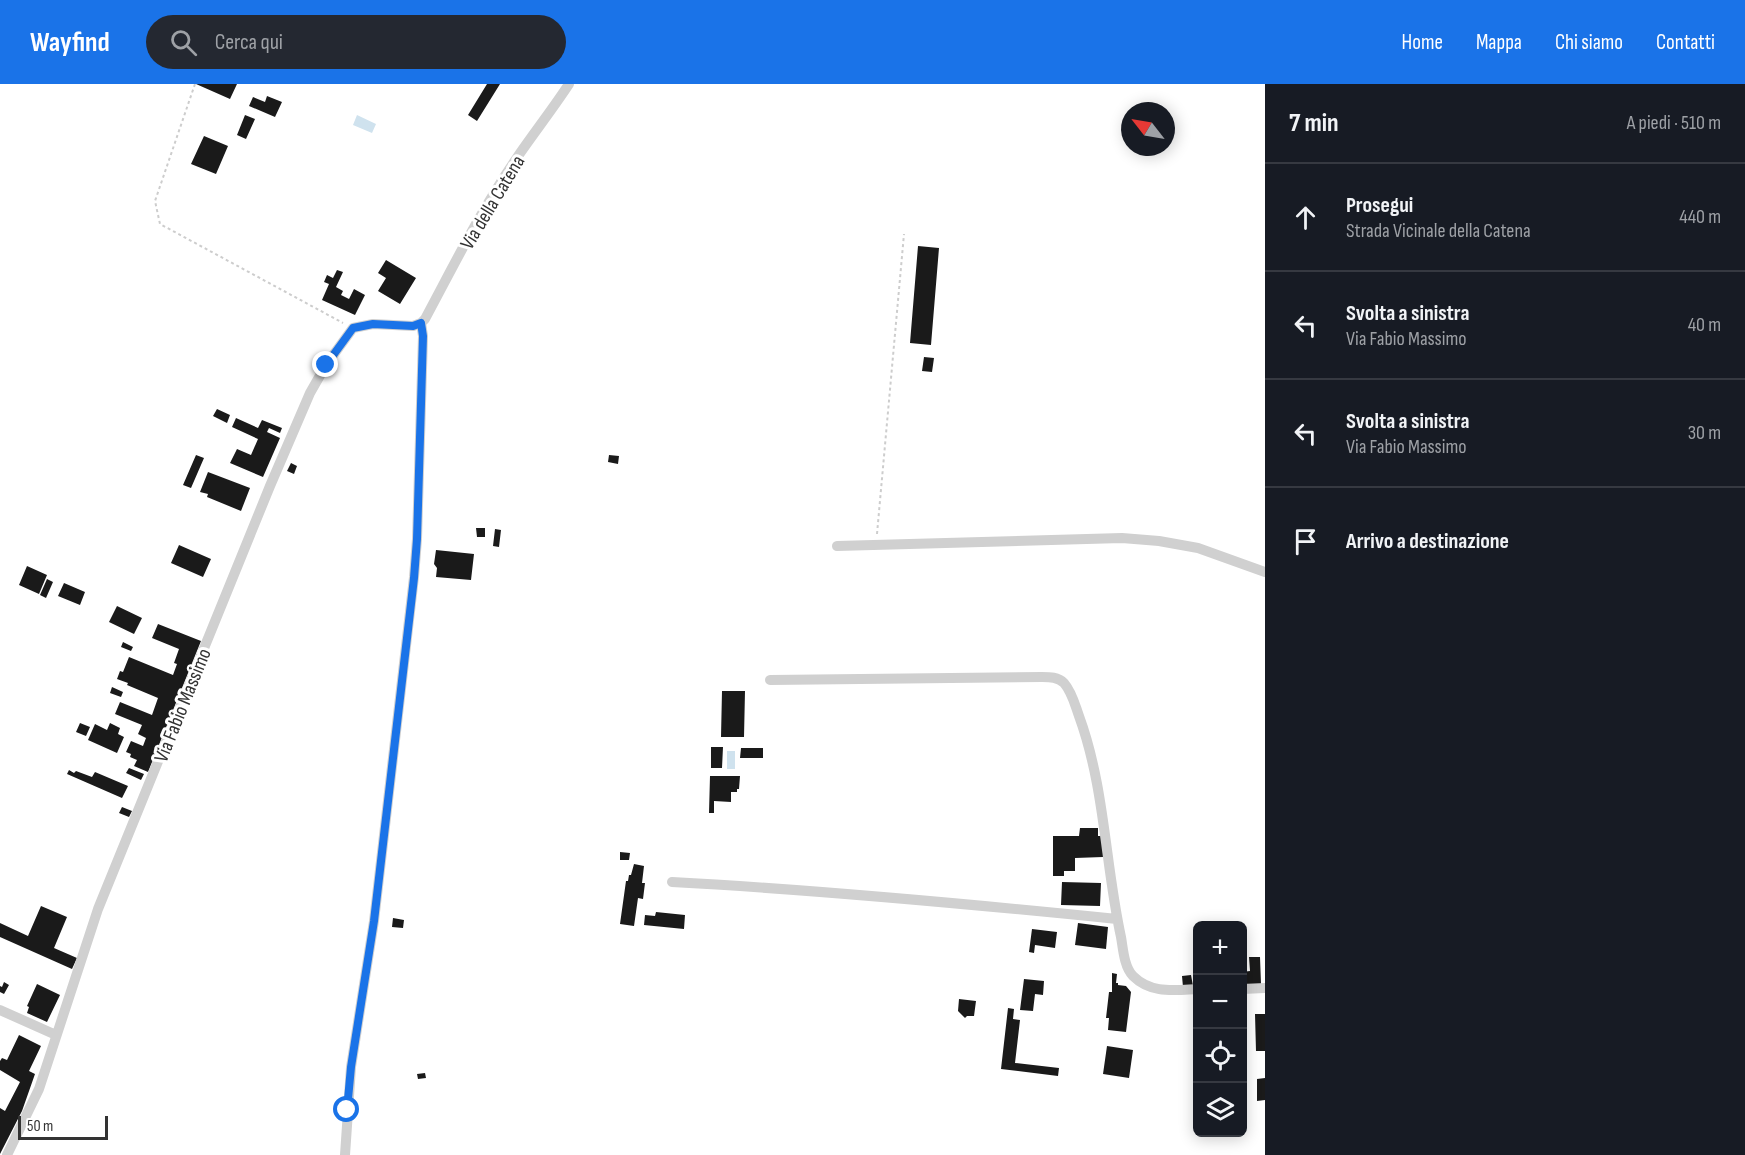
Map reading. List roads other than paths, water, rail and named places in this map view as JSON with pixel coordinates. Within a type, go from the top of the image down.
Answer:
[{"type":"street","name":"Via della Catena","points":[[421,323],[506,174],[569,84]]},
{"type":"street","name":"Via Fabio Massimo","points":[[7,1155],[39,1089],[98,909],[310,393],[326,365],[353,328],[373,324],[413,326],[421,323]]},
{"type":"street","points":[[345,1155],[351,1067],[374,921],[414,578],[423,347],[421,323]]},
{"type":"street","points":[[837,546],[1122,538],[1159,541],[1198,548],[1265,572]]},
{"type":"street","points":[[770,680],[1054,677],[1063,682],[1072,695],[1088,742],[1097,784],[1117,919],[1130,973],[1139,982],[1160,990],[1193,989]]},
{"type":"street","points":[[672,882],[760,886],[910,898],[1117,919]]},
{"type":"street","points":[[1247,988],[1265,988]]},
{"type":"street","points":[[0,1010],[56,1035]]},
{"type":"water","points":[[357,115],[376,124],[372,133],[353,125]]},
{"type":"water","points":[[727,751],[735,751],[735,769],[727,769]]}]
